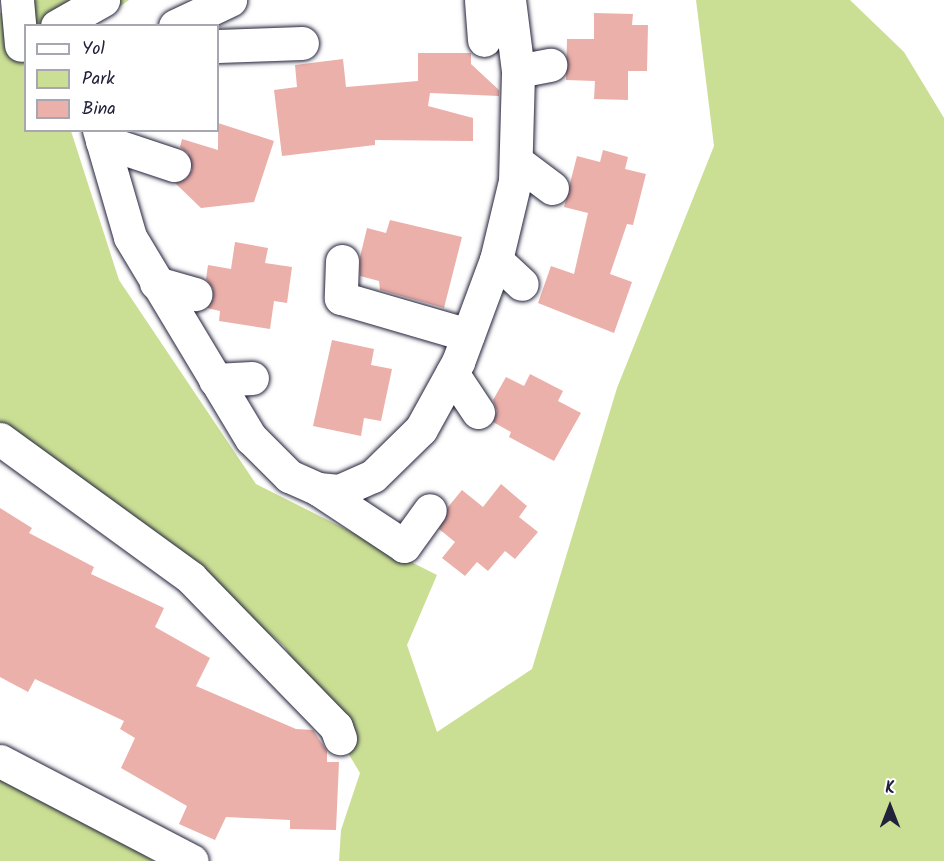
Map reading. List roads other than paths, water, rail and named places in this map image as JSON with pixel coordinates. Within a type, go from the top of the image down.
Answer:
[{"type":"street","points":[[16,48],[17,0]]},
{"type":"street","points":[[61,24],[103,0]]},
{"type":"street","points":[[179,24],[230,0]]},
{"type":"street","points":[[481,0],[483,40]]},
{"type":"street","points":[[318,489],[339,491],[373,476],[421,429],[452,373],[468,335],[496,260],[515,181],[518,71],[509,0]]},
{"type":"street","points":[[219,46],[302,43]]},
{"type":"street","points":[[518,71],[550,65]]},
{"type":"street","points":[[101,136],[174,165]]},
{"type":"street","points":[[101,136],[130,237],[251,438],[289,476],[318,489],[404,546],[430,510]]},
{"type":"street","points":[[516,161],[552,188]]},
{"type":"street","points":[[496,260],[522,284]]},
{"type":"street","points":[[342,261],[341,298],[468,335]]},
{"type":"street","points":[[156,283],[195,294]]},
{"type":"street","points":[[452,373],[478,412]]},
{"type":"street","points":[[215,380],[252,378]]},
{"type":"street","points":[[0,439],[191,578],[336,727],[340,738]]},
{"type":"street","points":[[0,761],[192,861]]}]
